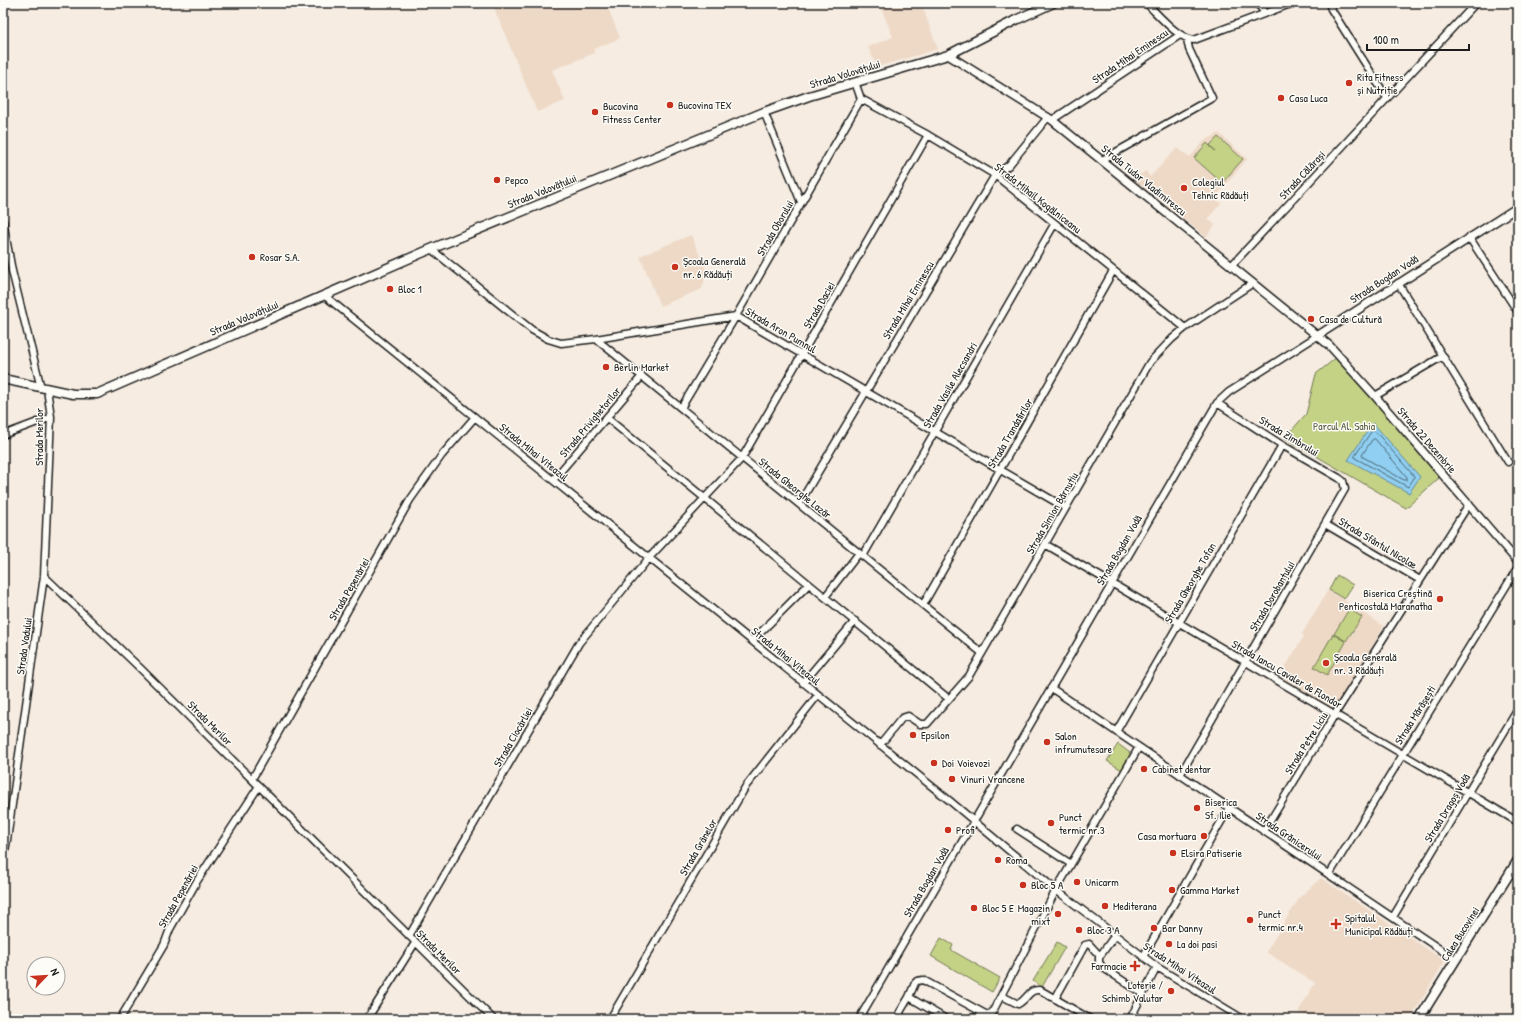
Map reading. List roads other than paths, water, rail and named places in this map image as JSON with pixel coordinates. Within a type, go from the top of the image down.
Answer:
[{"type":"main road","name":"Strada Volovățului","points":[[3,379],[73,394],[97,394],[431,249],[764,112],[855,82],[948,55],[1053,3]]},
{"type":"main road","name":"Calea Bucovinei","points":[[1419,1019],[1518,860]]},
{"type":"street","points":[[1146,3],[1180,35],[1188,39],[1198,39],[1293,3]]},
{"type":"street","points":[[1257,3],[1265,13]]},
{"type":"street","points":[[1329,3],[1331,9],[1387,98],[1476,3]]},
{"type":"street","name":"Strada Mihai Eminescu","points":[[799,504],[995,175],[1009,165],[1050,118],[1180,35]]},
{"type":"street","points":[[1102,160],[1212,98],[1189,49],[1188,39]]},
{"type":"street","name":"Strada Tudor Vladimirescu","points":[[948,55],[1050,118],[1317,336]]},
{"type":"street","points":[[855,82],[861,99]]},
{"type":"street","name":"Strada Călărași","points":[[1231,266],[1387,98]]},
{"type":"street","name":"Strada Mihail Kogălniceanu","points":[[861,99],[928,135],[995,175],[1185,328]]},
{"type":"street","name":"Strada Oborului","points":[[681,408],[736,316],[861,99]]},
{"type":"street","points":[[764,112],[801,202]]},
{"type":"street","name":"Strada Daciei","points":[[704,498],[742,458],[928,135]]},
{"type":"street","name":"Strada Bogdan Vodă","points":[[859,1019],[1217,402],[1229,392],[1518,207]]},
{"type":"street","name":"Strada Merilor","points":[[3,221],[12,271],[51,417],[44,576],[141,669],[493,1019]]},
{"type":"street","name":"Strada Vasile Alecsandri","points":[[826,597],[861,555],[935,432],[1054,223]]},
{"type":"street","points":[[1469,237],[1518,312]]},
{"type":"street","name":"Strada Aron Pumnul","points":[[431,249],[532,330],[548,339],[561,343],[596,339],[736,316],[1066,508]]},
{"type":"street","name":"Strada Trandafirilor","points":[[923,605],[1114,271]]},
{"type":"street","name":"Strada Simion Bărnuțiu","points":[[880,745],[902,718],[908,716],[920,724],[927,724],[969,676],[1150,362],[1185,328],[1253,283]]},
{"type":"street","points":[[1398,283],[1508,462]]},
{"type":"street","name":"Strada Mihai Viteazul","points":[[325,296],[818,694],[1056,890],[1157,967],[1243,1019]]},
{"type":"street","name":"Strada 22 Decembrie","points":[[1317,336],[1330,346],[1375,396],[1518,562]]},
{"type":"street","name":"Strada Gheorghe Lazăr","points":[[596,339],[982,653]]},
{"type":"street","points":[[1375,396],[1443,356]]},
{"type":"street","name":"Strada Privighetorilor","points":[[553,480],[642,376]]},
{"type":"street","name":"Strada Zimbrului","points":[[1217,402],[1282,445],[1339,478],[1345,485],[1345,489]]},
{"type":"street","points":[[3,435],[51,417]]},
{"type":"street","name":"Strada Pepenăriei","points":[[252,779],[410,500],[442,455],[475,418]]},
{"type":"street","points":[[607,418],[949,699]]},
{"type":"street","name":"Strada Gheorghe Tofan","points":[[1116,732],[1282,445]]},
{"type":"street","name":"Strada Dorobanțului","points":[[1180,774],[1345,489]]},
{"type":"street","name":"Strada Ciocârliei","points":[[409,936],[579,643],[649,558],[704,498]]},
{"type":"street","name":"Strada Petre Liciu","points":[[1264,831],[1335,714],[1468,504]]},
{"type":"street","name":"Strada Sfântul Nicolae","points":[[1325,524],[1420,580]]},
{"type":"street","name":"Strada Iancu Cavaler de Flondor","points":[[1045,544],[1518,822]]},
{"type":"street","name":"Strada Mărășești","points":[[1329,875],[1518,567]]},
{"type":"street","name":"Strada Vadului","points":[[3,862],[44,576]]},
{"type":"street","points":[[752,641],[809,584]]},
{"type":"street","points":[[803,683],[855,621]]},
{"type":"street","name":"Strada Grănicerului","points":[[1051,688],[1456,960]]},
{"type":"street","name":"Strada Grânelor","points":[[610,1019],[746,786],[818,694]]},
{"type":"street","name":"Strada Dragoș Vodă","points":[[1392,917],[1518,710]]},
{"type":"street","points":[[969,1019],[987,1016],[992,1013],[1056,890],[1139,747]]},
{"type":"street","name":"Strada Pepenăriei","points":[[120,1019],[164,944],[170,929],[196,881],[259,786]]},
{"type":"street","points":[[1143,957],[1229,808]]},
{"type":"street","points":[[1017,829],[1071,864]]},
{"type":"street","points":[[1115,935],[1100,956],[1099,955],[1102,967],[1143,994]]},
{"type":"street","points":[[367,1019],[415,943]]},
{"type":"street","points":[[1055,999],[1085,945],[1089,944],[1100,956]]},
{"type":"street","points":[[1130,1019],[1157,967]]},
{"type":"street","points":[[901,1019],[900,1012],[915,983],[923,980],[987,1016]]},
{"type":"street","points":[[1002,996],[1018,1004],[1024,1000],[1028,993],[1035,989],[1040,990],[1090,1019]]},
{"type":"street","points":[[909,997],[946,1019]]},
{"type":"water","points":[[1373,423],[1420,477],[1409,493],[1348,460]]},
{"type":"railway","points":[[1511,3],[1518,6]]},
{"type":"place","name":"Rita Fitness și Nutriție","points":[[1349,83]]},
{"type":"place","name":"Casa Luca","points":[[1281,98]]},
{"type":"place","name":"Bucovina TEX","points":[[670,105]]},
{"type":"place","name":"Bucovina Fitness Center","points":[[595,112]]},
{"type":"place","name":"Pepco","points":[[497,180]]},
{"type":"place","name":"Colegiul Tehnic Rădăuți","points":[[1184,188]]},
{"type":"place","name":"Rosar S.A.","points":[[252,257]]},
{"type":"place","name":"Școala Generală nr. 6 Rădăuți","points":[[675,267]]},
{"type":"place","name":"Bloc 1","points":[[390,289]]},
{"type":"place","name":"Casa de Cultură","points":[[1311,319]]},
{"type":"place","name":"Berlin Market","points":[[606,367]]},
{"type":"place","name":"Biserica Creștină Penticostală Maranatha","points":[[1440,599]]},
{"type":"place","name":"Școala Generală nr. 3 Rădăuți","points":[[1326,663]]},
{"type":"place","name":"Epsilon","points":[[913,735]]},
{"type":"place","name":"Salon infrumutesare","points":[[1047,742]]},
{"type":"place","name":"Doi Voievozi","points":[[934,763]]},
{"type":"place","name":"Cabinet dentar","points":[[1144,769]]},
{"type":"place","name":"Vinuri Vrancene","points":[[952,779]]},
{"type":"place","name":"Biserica Sf. Ilie","points":[[1197,808]]},
{"type":"place","name":"Punct termic nr.3","points":[[1051,823]]},
{"type":"place","name":"Profi","points":[[948,830]]},
{"type":"place","name":"Casa mortuara","points":[[1204,836]]},
{"type":"place","name":"Elsira Patiserie","points":[[1173,853]]},
{"type":"place","name":"Roma","points":[[998,860]]},
{"type":"place","name":"Unicarm","points":[[1077,882]]},
{"type":"place","name":"Bloc 5 A","points":[[1023,885]]},
{"type":"place","name":"Gamma Market","points":[[1172,890]]},
{"type":"place","name":"Mediterana","points":[[1105,906]]},
{"type":"place","name":"Bloc 5 E","points":[[974,908]]},
{"type":"place","name":"Magazin mixt","points":[[1058,914]]},
{"type":"place","name":"Punct termic nr.4","points":[[1250,920]]},
{"type":"place","name":"Spitalul Municipal Rădăuți","points":[[1336,924]]},
{"type":"place","name":"Bar Danny","points":[[1154,928]]},
{"type":"place","name":"Bloc 3 A","points":[[1079,930]]},
{"type":"place","name":"La doi pasi","points":[[1169,944]]},
{"type":"place","name":"Farmacie","points":[[1135,966]]},
{"type":"place","name":"Loterie / Schimb Valutar","points":[[1171,991]]},
{"type":"park label","name":"Parcul Al. Sahia","points":[[1344,426]]}]
